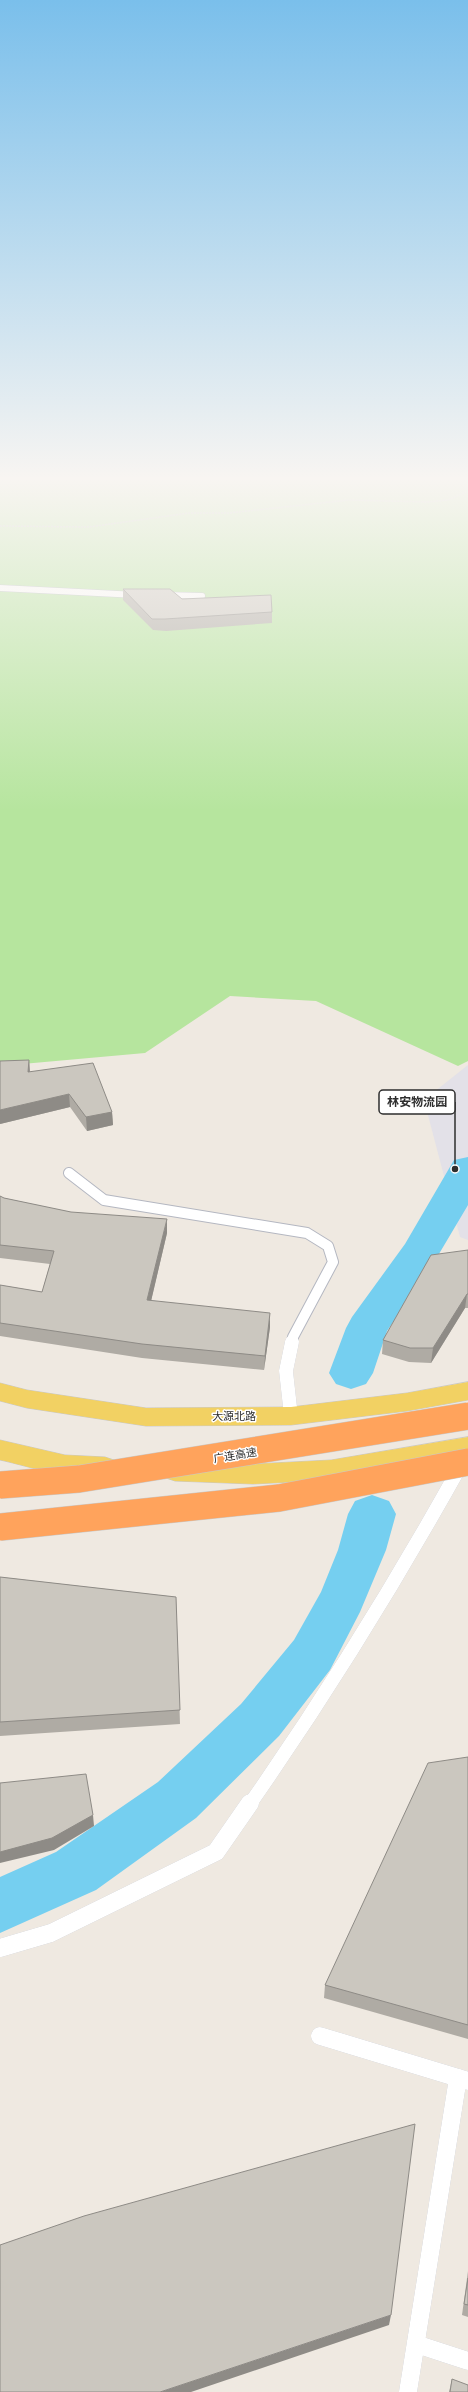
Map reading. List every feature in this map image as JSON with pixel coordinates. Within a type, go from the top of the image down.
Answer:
[{"type":"highway","name":"广连高速","points":[[0,1485],[80,1479],[468,1416]]},
{"type":"highway","points":[[0,1527],[279,1498],[468,1462]]},
{"type":"main road","name":"大源北路","points":[[0,1392],[27,1400],[146,1417],[291,1416],[407,1402],[468,1390]]},
{"type":"main road","points":[[0,1450],[65,1465],[254,1474],[331,1470],[468,1447]]},
{"type":"lane","points":[[0,588],[148,595]]},
{"type":"lane","points":[[156,595],[202,596]]},
{"type":"lane","points":[[69,1173],[104,1200],[150,1210],[278,1227],[307,1233],[328,1246],[333,1262],[293,1337],[286,1371],[291,1416]]},
{"type":"lane","points":[[0,1948],[51,1933],[216,1852],[310,1717],[407,1562],[468,1453]]},
{"type":"lane","points":[[320,2036],[463,2079],[408,2392]]},
{"type":"lane","points":[[416,2344],[468,2361]]},
{"type":"shaded area","points":[[468,1065],[468,1240],[460,1237],[424,1100]]},
{"type":"green space","points":[[0,588],[468,588],[468,1061],[458,1066],[316,1001],[230,996],[145,1053],[0,1066]]},
{"type":"building","points":[[123,589],[170,589],[182,599],[271,595],[272,612],[152,619]]},
{"type":"building","points":[[29,1060],[28,1072],[93,1063],[112,1112],[86,1117],[69,1094],[0,1110],[0,1061]]},
{"type":"building","points":[[0,1196],[71,1212],[167,1219],[147,1300],[270,1313],[265,1356],[142,1344],[0,1323],[0,1285],[42,1292],[54,1251],[0,1245]]},
{"type":"building","points":[[468,1250],[468,1294],[433,1348],[410,1348],[383,1340],[431,1255]]},
{"type":"building","points":[[0,1577],[176,1597],[180,1710],[0,1722]]},
{"type":"building","points":[[468,1757],[468,2025],[325,1985],[428,1763]]},
{"type":"building","points":[[86,1774],[93,1815],[52,1838],[0,1852],[0,1783]]},
{"type":"building","points":[[415,2124],[391,2315],[160,2392],[0,2392],[0,2245],[84,2216]]},
{"type":"building","points":[[468,2278],[468,2305],[464,2304]]},
{"type":"building","points":[[452,2379],[468,2385],[468,2392],[450,2392]]},
{"type":"waterway","points":[[351,1373],[367,1328],[419,1254],[460,1186],[468,1169]]},
{"type":"waterway","points":[[0,1906],[76,1871],[177,1800],[260,1720],[312,1655],[343,1598],[362,1550],[372,1514]]},
{"type":"place","name":"林安物流园","points":[[455,1169]]}]
